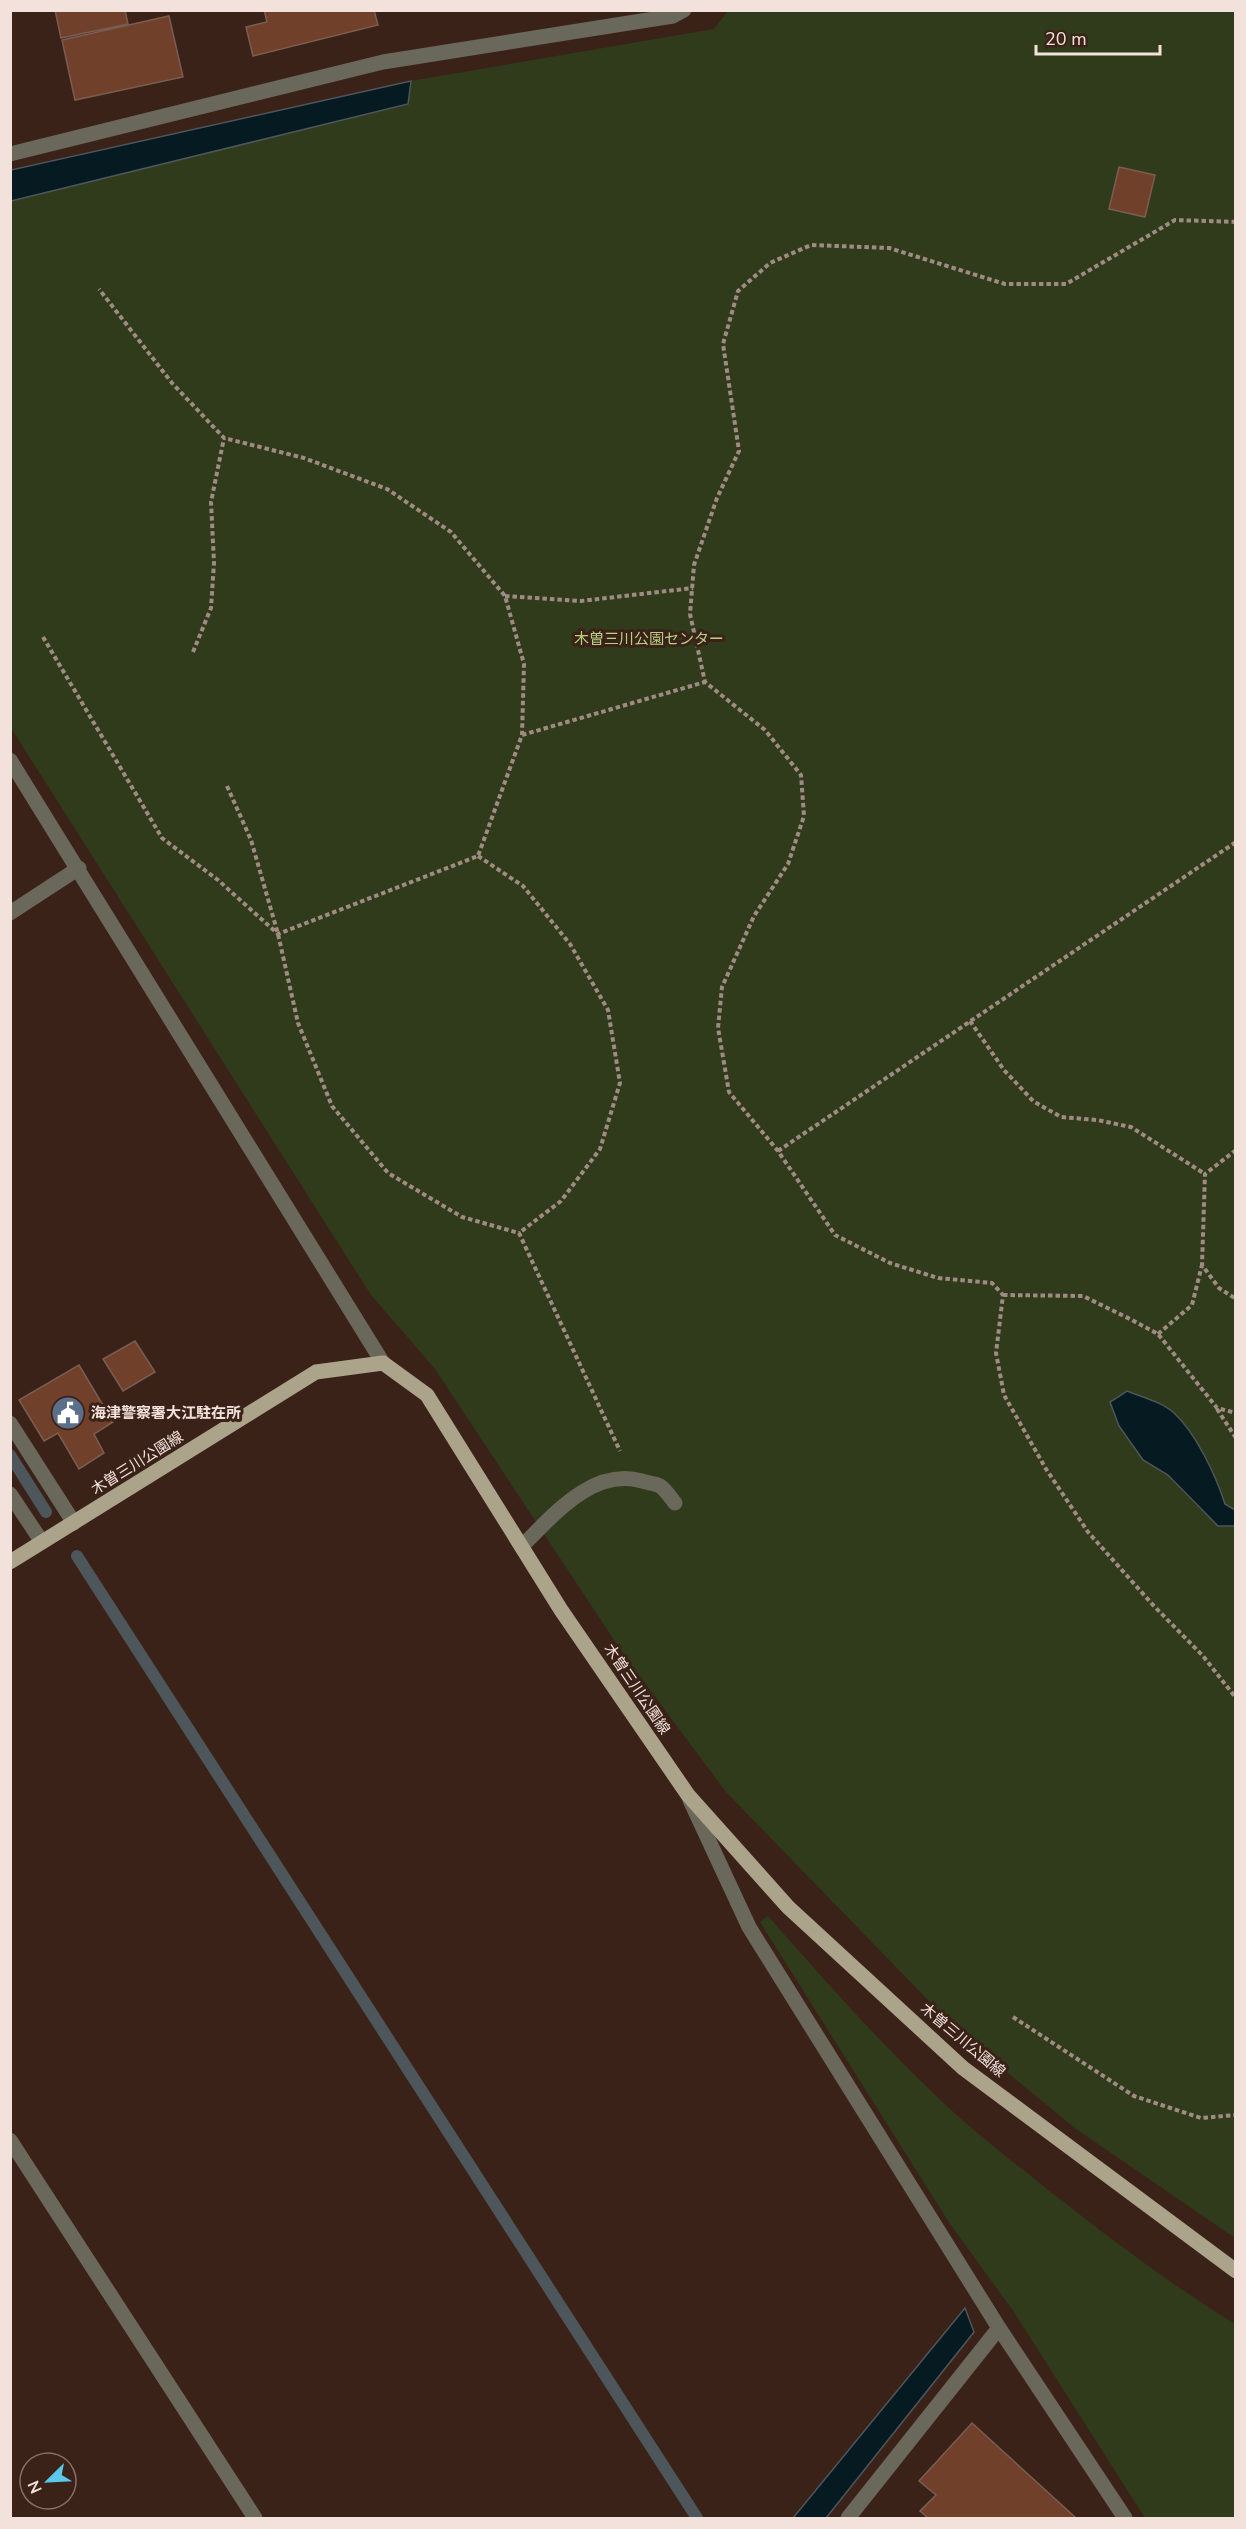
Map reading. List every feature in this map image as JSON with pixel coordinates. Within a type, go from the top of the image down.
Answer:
[{"type":"main road","name":"木曽三川公園線","points":[[10,1562],[316,1372],[383,1363],[427,1395],[561,1610],[687,1794],[788,1907],[963,2068],[1236,2271]]},
{"type":"street","points":[[10,154],[383,62],[673,16],[684,10]]},
{"type":"street","points":[[10,760],[79,868],[383,1363]]},
{"type":"street","points":[[10,913],[79,868]]},
{"type":"street","points":[[10,1423],[74,1523]]},
{"type":"street","points":[[522,1546],[565,1505],[591,1486],[613,1480],[632,1479],[660,1486],[675,1503]]},
{"type":"street","points":[[10,1494],[42,1542]]},
{"type":"street","points":[[687,1794],[749,1927],[999,2328],[1125,2518]]},
{"type":"street","points":[[10,2140],[255,2518]]},
{"type":"street","points":[[848,2518],[999,2328]]},
{"type":"path","points":[[1236,222],[1175,220],[1066,284],[1005,284],[889,248],[811,244],[770,262],[738,291],[723,344],[739,451],[717,498],[694,565],[690,614],[705,682],[765,730],[801,775],[804,816],[788,864],[754,916],[722,987],[718,1028],[729,1092],[778,1151],[835,1235],[890,1263],[938,1278],[992,1283],[1002,1295],[996,1353],[1004,1395],[1046,1468],[1088,1532],[1153,1605],[1203,1656],[1236,1698]]},
{"type":"path","points":[[99,289],[172,383],[224,438],[304,458],[387,489],[451,532],[505,596],[524,664],[522,735],[478,856],[278,934]]},
{"type":"path","points":[[193,652],[211,608],[214,563],[211,502],[224,438]]},
{"type":"path","points":[[505,596],[581,602],[693,588]]},
{"type":"path","points":[[43,638],[162,838],[218,880],[278,934]]},
{"type":"path","points":[[522,735],[705,682]]},
{"type":"path","points":[[227,786],[251,840],[278,934],[298,1023],[332,1106],[388,1173],[462,1217],[519,1233],[632,1479]]},
{"type":"path","points":[[778,1151],[1236,842]]},
{"type":"path","points":[[478,856],[523,886],[570,944],[608,1010],[620,1083],[600,1149],[561,1201],[519,1233]]},
{"type":"path","points":[[970,1021],[1004,1070],[1033,1101],[1061,1117],[1097,1120],[1131,1127],[1205,1174]]},
{"type":"path","points":[[1158,1334],[1192,1305],[1202,1265],[1205,1174],[1236,1149]]},
{"type":"path","points":[[1202,1265],[1219,1288],[1236,1299]]},
{"type":"path","points":[[1002,1295],[1083,1296],[1158,1334],[1217,1408],[1236,1438]]},
{"type":"path","points":[[1217,1408],[1236,1413]]},
{"type":"path","points":[[1013,2017],[1134,2096],[1201,2118],[1236,2115]]},
{"type":"green space","name":"木曽三川公園センター","points":[[728,11],[1235,11],[1235,2238],[1076,2129],[964,2037],[726,1792],[624,1655],[435,1369],[371,1295],[11,728],[10,201],[408,104],[411,81],[714,29]]},
{"type":"green space","points":[[768,1916],[867,2026],[957,2115],[1116,2242],[1235,2324],[1235,2518],[1145,2518],[1014,2312],[950,2224],[760,1922]]},
{"type":"water","points":[[411,81],[408,104],[11,201],[11,170]]},
{"type":"water","points":[[1127,1391],[1164,1406],[1174,1413],[1190,1432],[1204,1456],[1225,1504],[1235,1510],[1235,1526],[1218,1526],[1168,1475],[1143,1460],[1119,1426],[1110,1402]]},
{"type":"water","points":[[965,2308],[974,2332],[826,2518],[793,2518]]},
{"type":"building","points":[[55,10],[125,10],[128,24],[61,38]]},
{"type":"building","points":[[264,10],[374,10],[378,25],[253,56],[246,27],[267,22]]},
{"type":"building","points":[[169,16],[183,77],[75,100],[62,40]]},
{"type":"building","points":[[1119,167],[1155,175],[1145,217],[1109,209]]},
{"type":"building","points":[[135,1341],[155,1372],[123,1391],[103,1359]]},
{"type":"building","points":[[79,1365],[113,1422],[94,1434],[104,1453],[79,1469],[58,1433],[44,1441],[19,1400]]},
{"type":"building","points":[[972,2423],[1076,2518],[928,2518],[920,2511],[936,2495],[919,2481]]},
{"type":"waterway","points":[[10,1455],[46,1512]]},
{"type":"waterway","points":[[77,1556],[697,2518]]},
{"type":"place","name":"海津警察署大江駐在所","points":[[68,1413]]}]
